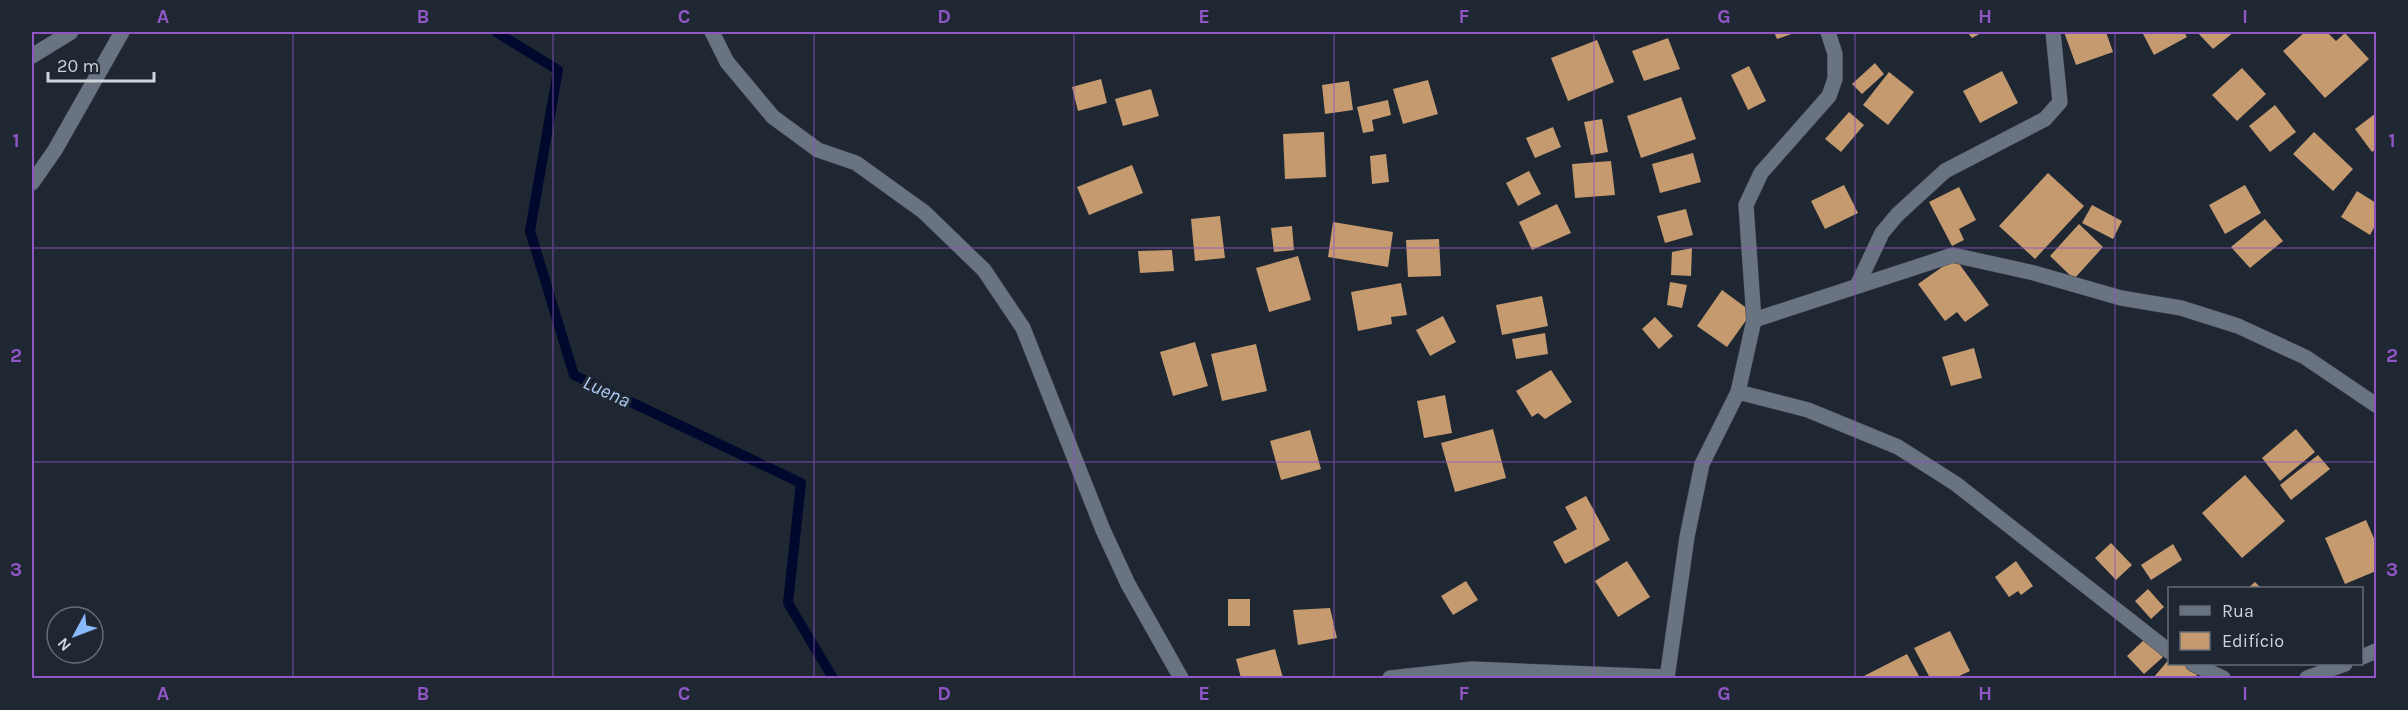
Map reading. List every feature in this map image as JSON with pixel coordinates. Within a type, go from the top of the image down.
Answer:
[{"type":"street","points":[[32,56],[70,32]]},
{"type":"street","points":[[32,183],[55,150],[122,32]]},
{"type":"street","points":[[712,32],[727,62],[773,117],[818,150],[856,163],[924,212],[984,270],[1023,328],[1103,530],[1128,584],[1181,678]]},
{"type":"street","points":[[1390,678],[1472,669],[1667,678],[1687,537],[1702,464],[1738,392],[1754,320],[1746,205],[1761,172],[1829,96],[1835,70],[1835,54],[1828,32]]},
{"type":"street","points":[[1857,286],[1882,233],[1897,215],[1945,171],[2045,119],[2060,102],[2053,32]]},
{"type":"street","points":[[1754,320],[1953,255],[1972,258],[2121,298],[2181,308],[2238,326],[2305,357],[2376,405]]},
{"type":"street","points":[[1738,392],[1808,410],[1898,447],[1956,484],[2168,651]]},
{"type":"street","points":[[2197,665],[2223,678]]},
{"type":"street","points":[[2307,678],[2340,665]]},
{"type":"building","points":[[1774,32],[1797,32],[1777,39]]},
{"type":"building","points":[[1967,32],[1983,32],[1972,38]]},
{"type":"building","points":[[2064,32],[2106,32],[2113,52],[2076,65]]},
{"type":"building","points":[[2142,32],[2184,32],[2187,37],[2154,55]]},
{"type":"building","points":[[2197,32],[2234,32],[2213,49]]},
{"type":"building","points":[[2305,32],[2327,32],[2336,41],[2345,33],[2369,59],[2325,98],[2283,51]]},
{"type":"building","points":[[1668,38],[1680,69],[1644,81],[1632,51]]},
{"type":"building","points":[[1597,40],[1614,82],[1568,101],[1551,58]]},
{"type":"building","points":[[1875,63],[1884,74],[1862,94],[1852,84]]},
{"type":"building","points":[[1749,66],[1766,101],[1748,110],[1731,75]]},
{"type":"building","points":[[2242,68],[2266,94],[2237,121],[2212,95]]},
{"type":"building","points":[[2002,71],[2018,103],[1980,123],[1963,91]]},
{"type":"building","points":[[1889,72],[1914,92],[1888,125],[1863,105]]},
{"type":"building","points":[[1101,79],[1107,103],[1078,111],[1072,87]]},
{"type":"building","points":[[1428,80],[1438,114],[1403,124],[1393,89]]},
{"type":"building","points":[[1349,81],[1353,110],[1325,114],[1322,85]]},
{"type":"building","points":[[1151,89],[1159,116],[1123,126],[1115,99]]},
{"type":"building","points":[[1681,97],[1696,139],[1641,158],[1627,116]]},
{"type":"building","points":[[1388,100],[1391,115],[1372,120],[1374,131],[1363,133],[1357,107]]},
{"type":"building","points":[[2275,105],[2296,132],[2270,152],[2249,126]]},
{"type":"building","points":[[1849,112],[1864,125],[1841,152],[1825,139]]},
{"type":"building","points":[[2376,113],[2376,149],[2372,152],[2355,129]]},
{"type":"building","points":[[1602,119],[1608,152],[1591,155],[1584,122]]},
{"type":"building","points":[[1553,127],[1561,147],[1535,158],[1526,138]]},
{"type":"building","points":[[1324,132],[1326,177],[1285,179],[1283,134]]},
{"type":"building","points":[[2314,132],[2353,169],[2333,191],[2293,154]]},
{"type":"building","points":[[1693,153],[1701,182],[1660,193],[1652,164]]},
{"type":"building","points":[[1386,154],[1389,182],[1372,184],[1370,156]]},
{"type":"building","points":[[1611,161],[1615,195],[1575,198],[1572,164]]},
{"type":"building","points":[[1132,165],[1143,193],[1089,215],[1077,187]]},
{"type":"building","points":[[1529,171],[1541,194],[1518,206],[1506,183]]},
{"type":"building","points":[[2048,173],[2084,206],[2035,259],[1999,226]]},
{"type":"building","points":[[1844,185],[1858,213],[1825,229],[1811,201]]},
{"type":"building","points":[[2245,185],[2261,213],[2225,234],[2209,205]]},
{"type":"building","points":[[1959,187],[1976,220],[1959,229],[1964,240],[1952,246],[1929,202]]},
{"type":"building","points":[[2357,191],[2376,203],[2376,224],[2370,235],[2341,217]]},
{"type":"building","points":[[1557,204],[1571,233],[1532,250],[1519,222]]},
{"type":"building","points":[[2092,205],[2122,221],[2113,239],[2082,223]]},
{"type":"building","points":[[1686,209],[1693,235],[1665,243],[1657,216]]},
{"type":"building","points":[[1220,216],[1225,258],[1195,261],[1191,219]]},
{"type":"building","points":[[2265,219],[2283,241],[2250,268],[2231,247]]},
{"type":"building","points":[[1333,222],[1393,232],[1388,267],[1328,257]]},
{"type":"building","points":[[2079,224],[2103,247],[2074,279],[2050,256]]},
{"type":"building","points":[[1292,226],[1294,250],[1274,252],[1271,228]]},
{"type":"building","points":[[1439,239],[1441,276],[1408,277],[1406,240]]},
{"type":"building","points":[[1692,248],[1691,276],[1671,275],[1672,252]]},
{"type":"building","points":[[1172,250],[1174,271],[1140,273],[1138,251]]},
{"type":"building","points":[[1298,256],[1311,300],[1269,312],[1256,268]]},
{"type":"building","points":[[1955,258],[1989,305],[1965,322],[1957,312],[1945,321],[1918,284]]},
{"type":"building","points":[[1670,282],[1687,285],[1682,308],[1667,305]]},
{"type":"building","points":[[1401,283],[1407,315],[1391,317],[1392,324],[1358,331],[1351,292]]},
{"type":"building","points":[[1722,290],[1752,312],[1727,347],[1697,326]]},
{"type":"building","points":[[1542,296],[1548,326],[1502,335],[1496,305]]},
{"type":"building","points":[[1443,316],[1456,342],[1430,356],[1416,330]]},
{"type":"building","points":[[1655,317],[1673,336],[1659,349],[1642,329]]},
{"type":"building","points":[[1545,333],[1548,354],[1516,359],[1512,339]]},
{"type":"building","points":[[1195,342],[1208,386],[1173,396],[1160,352]]},
{"type":"building","points":[[1256,344],[1267,391],[1222,401],[1211,354]]},
{"type":"building","points":[[1974,348],[1982,378],[1951,386],[1942,357]]},
{"type":"building","points":[[1551,370],[1572,402],[1545,419],[1538,413],[1532,417],[1516,391]]},
{"type":"building","points":[[1445,395],[1452,433],[1424,438],[1417,401]]},
{"type":"building","points":[[1493,429],[1506,478],[1455,492],[1441,443]]},
{"type":"building","points":[[2296,429],[2315,452],[2280,481],[2262,458]]},
{"type":"building","points":[[1310,430],[1321,469],[1281,480],[1270,441]]},
{"type":"building","points":[[2318,455],[2330,469],[2291,500],[2280,485]]},
{"type":"building","points":[[2245,475],[2285,521],[2242,558],[2202,513]]},
{"type":"building","points":[[1586,496],[1610,540],[1565,564],[1553,542],[1577,529],[1565,507]]},
{"type":"building","points":[[2366,520],[2376,543],[2376,571],[2345,584],[2325,538]]},
{"type":"building","points":[[2111,543],[2132,565],[2116,580],[2095,558]]},
{"type":"building","points":[[2173,544],[2182,560],[2151,580],[2141,565]]},
{"type":"building","points":[[1627,561],[1650,597],[1618,617],[1595,581]]},
{"type":"building","points":[[2016,561],[2033,586],[2021,595],[2018,591],[2009,597],[1995,577]]},
{"type":"building","points":[[1466,581],[1478,600],[1453,615],[1441,596]]},
{"type":"building","points":[[2255,582],[2260,587],[2249,587]]},
{"type":"building","points":[[2148,589],[2164,607],[2151,619],[2135,601]]},
{"type":"building","points":[[1228,599],[1250,599],[1250,626],[1228,626]]},
{"type":"building","points":[[1330,608],[1337,638],[1298,645],[1293,610]]},
{"type":"building","points":[[1950,631],[1970,671],[1955,678],[1930,678],[1914,648]]},
{"type":"building","points":[[2145,639],[2163,657],[2144,674],[2127,656]]},
{"type":"building","points":[[1275,649],[1283,678],[1241,678],[1236,659]]},
{"type":"building","points":[[1907,654],[1920,678],[1860,678]]},
{"type":"building","points":[[2168,660],[2168,665],[2186,665],[2198,674],[2194,678],[2154,677]]},
{"type":"waterway","name":"Luena","points":[[496,32],[558,70],[530,231],[574,375],[801,483],[788,603],[833,678]]}]
